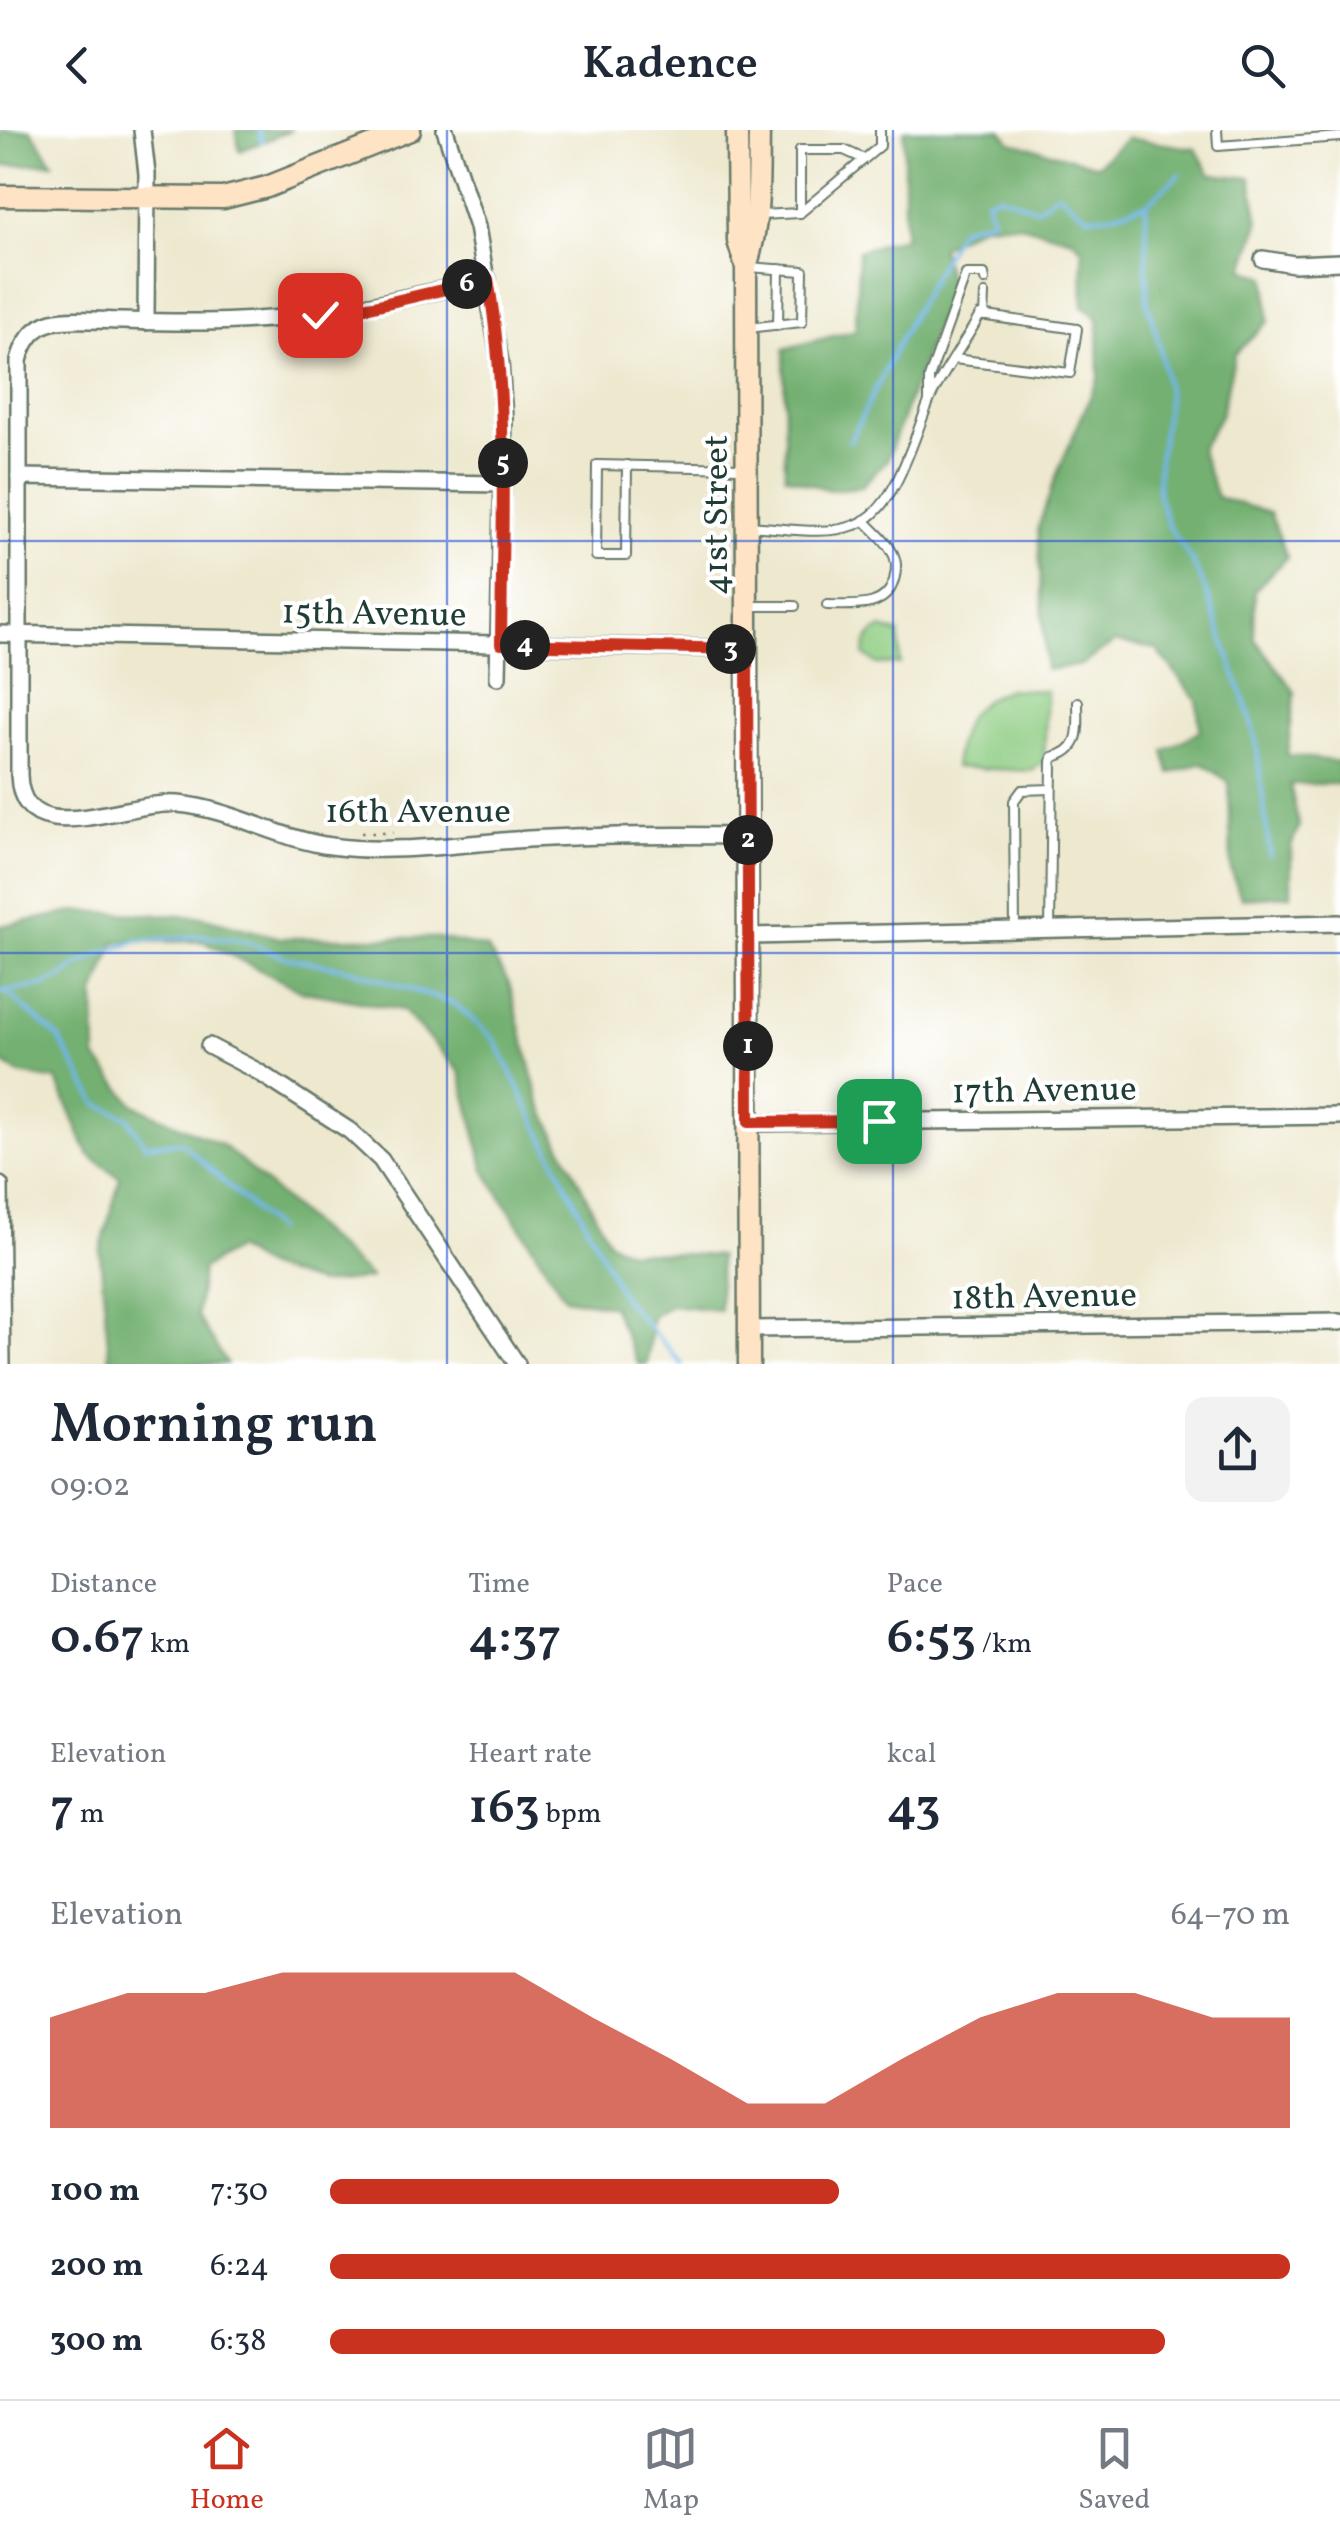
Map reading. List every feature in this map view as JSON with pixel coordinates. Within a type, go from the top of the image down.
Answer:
[{"type":"street","points":[[142,130],[147,198],[146,322]]},
{"type":"street","points":[[0,196],[222,198],[240,195],[410,130]]},
{"type":"street","points":[[445,130],[467,191],[488,279],[500,362],[503,484],[498,677]]},
{"type":"street","name":"41st Street","points":[[737,130],[738,241],[746,266],[747,328],[749,1364]]},
{"type":"street","name":"41st Street","points":[[746,266],[754,244],[757,214],[759,130]]},
{"type":"street","points":[[1263,260],[1294,264],[1340,262]]},
{"type":"street","points":[[8,634],[19,477],[19,361],[34,332],[65,320],[240,321],[320,315],[488,279]]},
{"type":"street","points":[[0,428],[18,428]]},
{"type":"street","points":[[19,477],[503,484]]},
{"type":"street","name":"15th Avenue","points":[[8,634],[747,649]]},
{"type":"street","name":"16th Avenue","points":[[8,634],[19,787],[26,805],[37,814],[58,821],[132,807],[189,805],[231,815],[294,838],[354,848],[622,836],[748,836]]},
{"type":"street","points":[[747,936],[1340,922]]},
{"type":"street","points":[[209,1046],[257,1071],[350,1131],[381,1160],[518,1364]]},
{"type":"street","name":"17th Avenue","points":[[749,1122],[1340,1116]]},
{"type":"street","points":[[0,1184],[2,1364]]},
{"type":"street","name":"18th Avenue","points":[[749,1328],[1340,1322]]},
{"type":"lane","points":[[757,214],[800,213],[880,146],[880,130]]},
{"type":"lane","points":[[1217,130],[1218,146],[1340,137]]},
{"type":"lane","points":[[800,213],[800,150],[844,150],[864,159]]},
{"type":"lane","points":[[746,266],[803,271],[802,322],[747,328]]},
{"type":"lane","points":[[778,324],[779,269]]},
{"type":"lane","points":[[929,403],[928,378],[966,274],[984,274],[985,280]]},
{"type":"lane","points":[[984,316],[985,294]]},
{"type":"lane","points":[[747,526],[840,528],[864,520],[883,506],[929,403],[954,359],[980,315],[1077,329],[1070,373],[954,359]]},
{"type":"lane","points":[[627,465],[626,556],[596,556],[596,465],[627,465],[747,468]]},
{"type":"lane","points":[[827,604],[880,601],[894,584],[894,553],[864,520]]},
{"type":"lane","points":[[747,606],[795,606]]},
{"type":"lane","points":[[1050,931],[1054,758],[1066,754],[1078,741],[1078,702]]},
{"type":"lane","points":[[1015,932],[1014,802],[1022,790],[1052,789]]},
{"type":"path","points":[[350,833],[396,833]]},
{"type":"green space","points":[[0,130],[31,130],[53,163],[0,166]]},
{"type":"green space","points":[[235,130],[292,130],[240,151]]},
{"type":"green space","points":[[904,130],[1001,130],[1011,142],[1097,165],[1127,138],[1196,149],[1210,174],[1251,178],[1259,223],[1244,269],[1266,277],[1269,321],[1235,354],[1221,414],[1200,449],[1217,497],[1270,513],[1287,557],[1255,590],[1254,638],[1295,692],[1287,755],[1340,762],[1340,784],[1290,784],[1299,826],[1291,847],[1291,895],[1241,898],[1231,870],[1229,782],[1202,763],[1170,774],[1164,751],[1200,731],[1197,700],[1156,649],[1115,642],[1081,665],[1046,670],[1038,528],[1099,377],[1098,318],[1083,306],[1082,249],[1073,239],[1017,224],[983,224],[941,247],[950,287],[887,460],[861,487],[830,490],[785,476],[784,349],[856,330],[858,251],[904,237]]},
{"type":"green space","points":[[882,628],[899,634],[900,664],[877,664],[864,655],[869,639]]},
{"type":"green space","points":[[1009,689],[1047,691],[1044,761],[1032,771],[954,767],[959,738],[968,717],[983,702]]},
{"type":"green space","points":[[79,911],[201,917],[280,938],[438,938],[487,948],[509,983],[540,1103],[609,1242],[629,1251],[719,1256],[720,1310],[671,1305],[652,1317],[647,1364],[638,1364],[612,1306],[565,1298],[485,1171],[460,1072],[402,1010],[302,991],[202,941],[115,942],[95,994],[96,1058],[134,1105],[224,1146],[371,1278],[320,1284],[267,1268],[235,1249],[202,1269],[197,1316],[227,1364],[107,1364],[100,1252],[120,1178],[88,1154],[57,1080],[20,1074],[0,1061],[0,926]]},
{"type":"waterway","points":[[259,130],[262,142]]},
{"type":"waterway","points":[[1180,174],[1146,204],[1147,301],[1168,397],[1158,495],[1168,525],[1206,591],[1249,714],[1270,856]]},
{"type":"waterway","points":[[850,441],[960,228],[992,219],[986,199],[1000,195],[1036,209],[1058,193],[1088,216],[1109,215],[1145,204]]},
{"type":"waterway","points":[[0,992],[41,986],[103,953],[138,941],[204,936],[244,941],[287,958],[349,969],[455,1004],[495,1040],[623,1298],[682,1364]]},
{"type":"waterway","points":[[5,991],[58,1037],[97,1104],[127,1117],[145,1145],[181,1142],[276,1230]]},
{"type":"route","points":[[320,315],[488,279],[504,418],[501,644],[747,649],[749,1122],[879,1121]]}]
